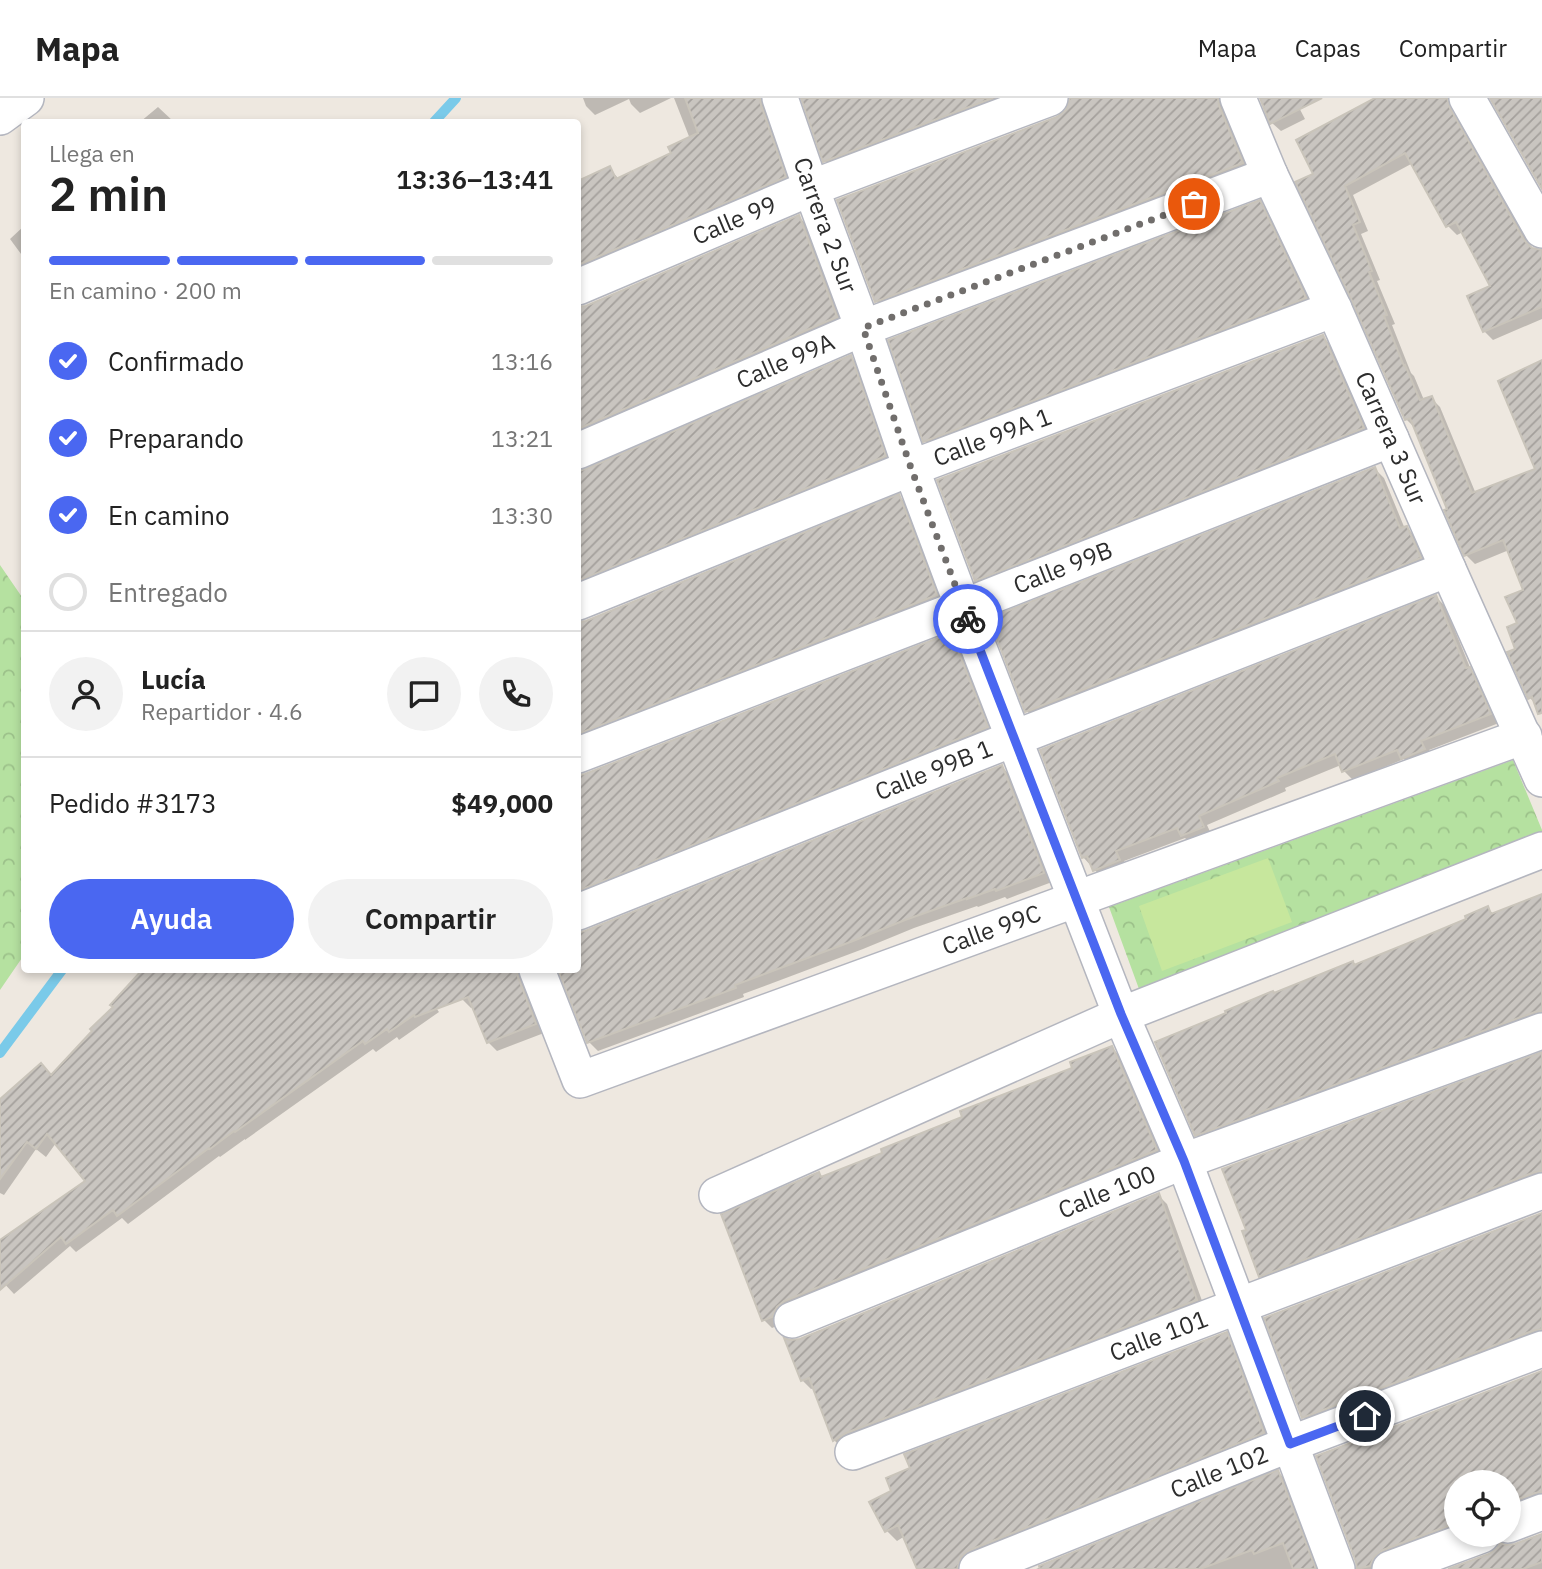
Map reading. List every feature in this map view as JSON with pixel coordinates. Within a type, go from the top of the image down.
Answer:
[{"type":"street","points":[[0,117],[26,98]]},
{"type":"street","name":"Carrera 2 Sur","points":[[780,98],[963,607],[1121,1014],[1184,1161],[1337,1569]]},
{"type":"street","name":"Calle 99","points":[[581,286],[811,188],[1050,98]]},
{"type":"street","name":"Carrera 3 Sur","points":[[1238,98],[1270,175],[1334,309],[1542,779]]},
{"type":"street","points":[[1467,98],[1542,230]]},
{"type":"street","name":"Calle 99A","points":[[581,450],[863,328],[1270,175]]},
{"type":"street","name":"Calle 99A 1","points":[[581,602],[911,468],[1334,309]]},
{"type":"street","name":"Calle 99B","points":[[581,754],[1391,439]]},
{"type":"street","name":"Calle 99B 1","points":[[581,911],[1448,569]]},
{"type":"street","name":"Calle 99C","points":[[538,973],[580,1080],[1524,736]]},
{"type":"street","points":[[717,1195],[1121,1014],[1542,850]]},
{"type":"street","name":"Calle 100","points":[[792,1320],[1184,1161],[1542,1031]]},
{"type":"street","name":"Calle 101","points":[[853,1452],[1542,1191]]},
{"type":"street","name":"Calle 102","points":[[977,1569],[1290,1444],[1542,1349]]},
{"type":"street","points":[[1521,1520],[1542,1512]]},
{"type":"street","points":[[1390,1569],[1450,1547]]},
{"type":"green space","points":[[0,565],[21,596],[21,959],[0,990]]},
{"type":"green space","points":[[1513,760],[1542,830],[1542,837],[1139,989],[1109,907]]},
{"type":"green space","points":[[1268,858],[1292,922],[1162,971],[1139,906]]},
{"type":"building","points":[[685,98],[760,98],[786,177],[581,264],[581,180],[610,166],[616,179],[671,153],[668,147],[698,133]]},
{"type":"building","points":[[801,98],[993,98],[823,162]]},
{"type":"building","points":[[1070,98],[1218,98],[1243,163],[875,302],[837,200],[1057,117],[1066,110]]},
{"type":"building","points":[[1260,98],[1322,98],[1270,124]]},
{"type":"building","points":[[1375,98],[1447,98],[1450,108],[1524,240],[1532,248],[1542,250],[1542,307],[1483,332],[1467,296],[1490,286],[1456,222],[1446,227],[1405,153],[1345,186],[1360,222],[1353,225],[1372,271],[1369,272],[1404,366],[1420,400],[1432,396],[1472,493],[1535,469],[1498,381],[1542,360],[1542,713],[1538,714],[1532,697],[1528,699],[1507,652],[1515,649],[1507,627],[1517,623],[1505,597],[1523,590],[1503,540],[1464,556],[1410,418],[1405,420],[1295,182],[1313,174],[1296,140]]},
{"type":"building","points":[[1490,98],[1542,98],[1542,189]]},
{"type":"building","points":[[1260,200],[1306,298],[923,442],[888,340]]},
{"type":"building","points":[[799,215],[837,317],[581,428],[581,307]]},
{"type":"building","points":[[1323,335],[1364,428],[975,581],[937,480]]},
{"type":"building","points":[[851,355],[886,456],[581,580],[581,470]]},
{"type":"building","points":[[1375,467],[1400,528],[1407,526],[1421,558],[1025,712],[989,618]]},
{"type":"building","points":[[899,494],[937,595],[581,733],[581,622]]},
{"type":"building","points":[[1436,595],[1466,668],[1470,667],[1491,714],[1421,741],[1425,749],[1401,759],[1397,750],[1342,772],[1335,754],[1277,778],[1279,781],[1199,816],[1204,827],[1181,836],[1177,828],[1116,851],[1120,860],[1093,871],[1087,856],[1082,858],[1040,750]]},
{"type":"building","points":[[951,633],[988,727],[581,890],[581,775]]},
{"type":"building","points":[[1002,765],[1044,873],[905,920],[735,985],[736,988],[587,1043],[559,973],[581,973],[581,932]]},
{"type":"building","points":[[1542,894],[1542,1011],[1195,1136],[1155,1042],[1273,991],[1274,993],[1353,961],[1354,965],[1411,942],[1466,919],[1465,916],[1488,906],[1491,914]]},
{"type":"building","points":[[139,973],[517,973],[536,1024],[487,1043],[468,997],[415,1017],[414,1015],[389,1032],[387,1029],[365,1044],[363,1041],[117,1216],[113,1210],[66,1244],[61,1237],[0,1290],[0,1240],[85,1181],[47,1134],[36,1149],[27,1142],[0,1179],[0,1099],[41,1063],[51,1075],[92,1031],[90,1029],[113,1007],[110,1005]]},
{"type":"building","points":[[1112,1046],[1157,1150],[784,1301],[772,1317],[762,1321],[721,1214],[819,1172],[821,1177],[882,1153],[881,1149],[962,1117],[960,1111],[1072,1068],[1070,1062]]},
{"type":"building","points":[[1542,1052],[1542,1171],[1259,1277],[1242,1231],[1246,1230],[1222,1169]]},
{"type":"building","points":[[1159,1193],[1197,1300],[846,1433],[833,1441],[809,1378],[801,1381],[784,1338],[800,1339]]},
{"type":"building","points":[[1542,1213],[1542,1329],[1302,1418],[1264,1318]]},
{"type":"building","points":[[1227,1332],[1264,1433],[970,1550],[961,1557],[957,1569],[917,1569],[898,1525],[885,1532],[869,1502],[891,1491],[886,1478],[910,1468],[904,1454]]},
{"type":"building","points":[[1542,1371],[1542,1492],[1521,1498],[1521,1470],[1444,1470],[1444,1527],[1383,1550],[1374,1557],[1370,1566],[1357,1569],[1316,1456]]},
{"type":"building","points":[[1278,1470],[1316,1569],[1293,1569],[1283,1543],[1254,1554],[1252,1550],[1200,1569],[1040,1569],[1039,1566]]},
{"type":"building","points":[[1542,1534],[1542,1562],[1523,1569],[1448,1569],[1489,1554],[1498,1547],[1521,1547],[1521,1542]]},
{"type":"waterway","points":[[437,119],[456,98]]},
{"type":"waterway","points":[[0,1053],[60,973]]},
{"type":"way so far","points":[[968,619],[911,468],[863,328],[1194,204]]},
{"type":"route","points":[[968,619],[1121,1014],[1184,1161],[1290,1444],[1365,1416]]}]
